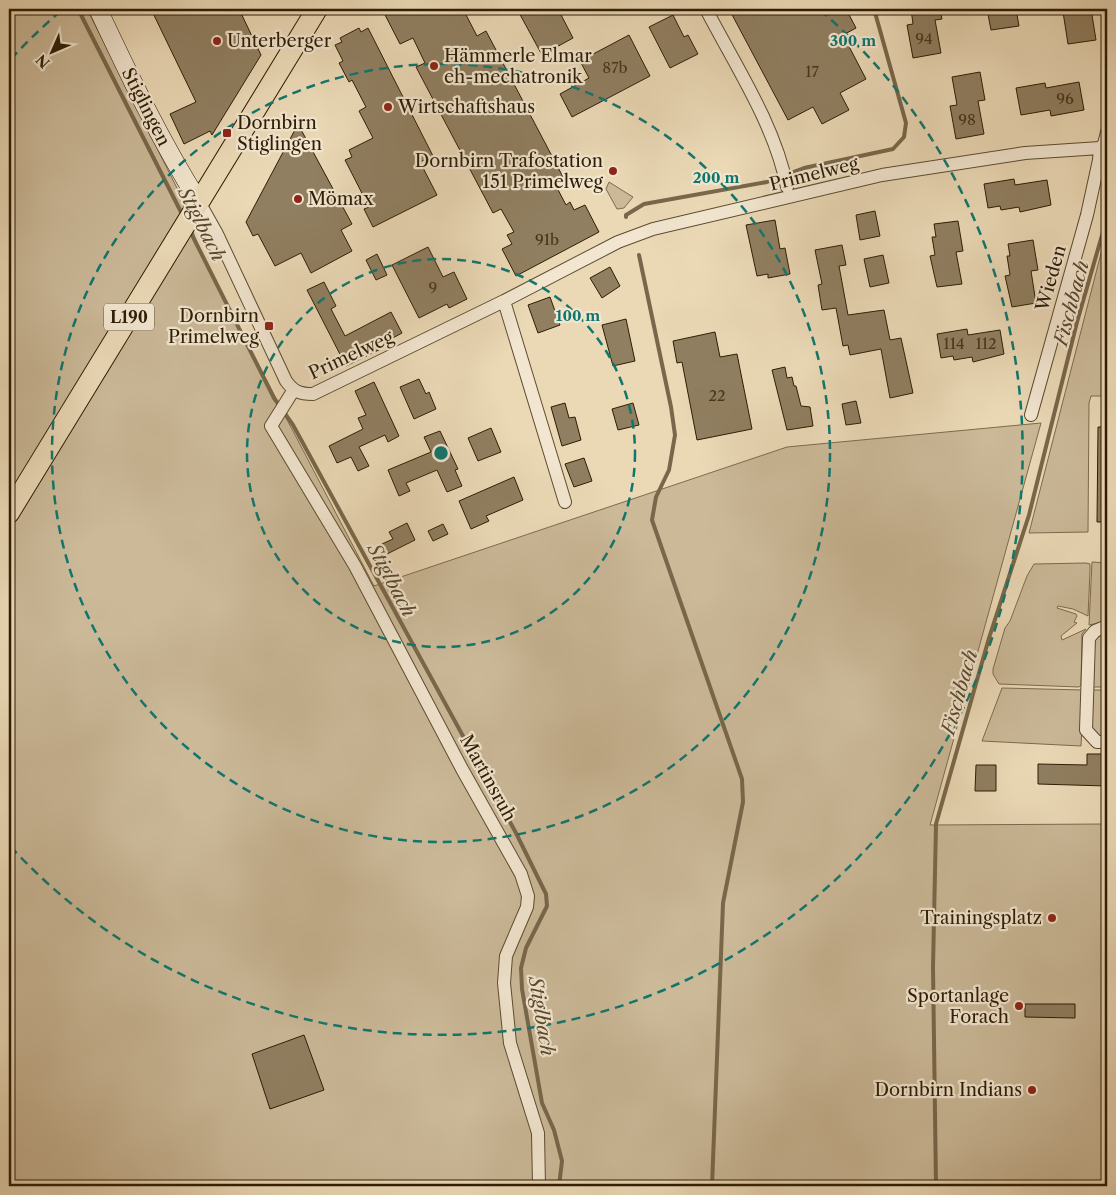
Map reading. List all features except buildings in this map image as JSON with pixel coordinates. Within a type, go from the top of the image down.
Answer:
[{"type":"main road","name":"Stiglingen","points":[[98,9],[197,206]]},
{"type":"main road","name":"L190","points":[[9,513],[317,9]]},
{"type":"street","name":"Primelweg","points":[[706,9],[770,133],[782,164],[787,187]]},
{"type":"street","name":"Wieden","points":[[1031,415],[1087,215],[1100,148],[1104,144],[1107,132]]},
{"type":"street","name":"Primelweg","points":[[197,206],[217,234],[290,396],[313,394],[504,301],[630,236],[882,175],[1025,152],[1100,148]]},
{"type":"street","points":[[504,301],[565,502]]},
{"type":"street","name":"Martinsruh","points":[[290,396],[271,426],[354,566],[462,769],[521,874],[528,896],[527,908],[506,956],[504,983],[510,1043],[538,1134],[539,1186]]},
{"type":"street","points":[[1107,626],[1095,631],[1089,638],[1086,730],[1096,742],[1107,742]]},
{"type":"shaded area","points":[[9,9],[87,9],[180,194],[201,255],[374,586],[787,447],[1041,423],[930,825],[1107,824],[1107,1186],[9,1186]]},
{"type":"shaded area","points":[[609,182],[633,197],[624,208],[617,209],[606,189]]},
{"type":"shaded area","points":[[1107,230],[1107,396],[1091,396],[1089,403],[1088,532],[1029,533]]},
{"type":"shaded area","points":[[1092,562],[1107,563],[1107,621],[1089,625]]},
{"type":"shaded area","points":[[1034,564],[1090,564],[1088,616],[1073,609],[1058,606],[1057,608],[1077,616],[1074,622],[1077,623],[1061,636],[1062,640],[1086,629],[1082,634],[1081,685],[1079,687],[999,684],[993,674],[993,669],[1005,628],[1010,621],[1027,576]]},
{"type":"shaded area","points":[[1107,630],[1107,687],[1092,687],[1093,642]]},
{"type":"shaded area","points":[[1002,688],[1084,690],[1081,746],[982,741]]},
{"type":"shaded area","points":[[1092,690],[1107,690],[1107,739],[1098,736],[1091,727]]},
{"type":"waterway","name":"Stiglbach","points":[[78,9],[183,216]]},
{"type":"waterway","points":[[626,217],[626,215],[644,204],[767,182],[804,168],[893,149],[904,137],[906,123],[874,9]]},
{"type":"waterway","name":"Fischbach","points":[[936,1186],[933,967],[936,824],[989,638],[1029,515],[1077,322],[1107,218]]},
{"type":"waterway","name":"Stiglbach","points":[[189,229],[274,398],[293,425],[516,833],[546,894],[547,906],[526,948],[521,968],[522,989],[542,1103],[554,1130],[562,1161],[559,1186]]},
{"type":"waterway","points":[[639,255],[671,407],[675,435],[669,470],[656,497],[652,520],[742,779],[743,802],[723,903],[712,1186]]},
{"type":"place","name":"Unterberger","points":[[217,41]]},
{"type":"place","name":"Hämmerle Elmar eh-mechatronik","points":[[434,66]]},
{"type":"place","name":"Wirtschaftshaus","points":[[388,107]]},
{"type":"place","name":"Dornbirn Stiglingen","points":[[227,133]]},
{"type":"place","name":"Dornbirn Trafostation 151 Primelweg","points":[[613,171]]},
{"type":"place","name":"Mömax","points":[[298,199]]},
{"type":"place","name":"Dornbirn Primelweg","points":[[269,326]]},
{"type":"place","name":"Trainingsplatz","points":[[1052,918]]},
{"type":"place","name":"Sportanlage Forach","points":[[1019,1006]]},
{"type":"place","name":"Dornbirn Indians","points":[[1032,1090]]}]
